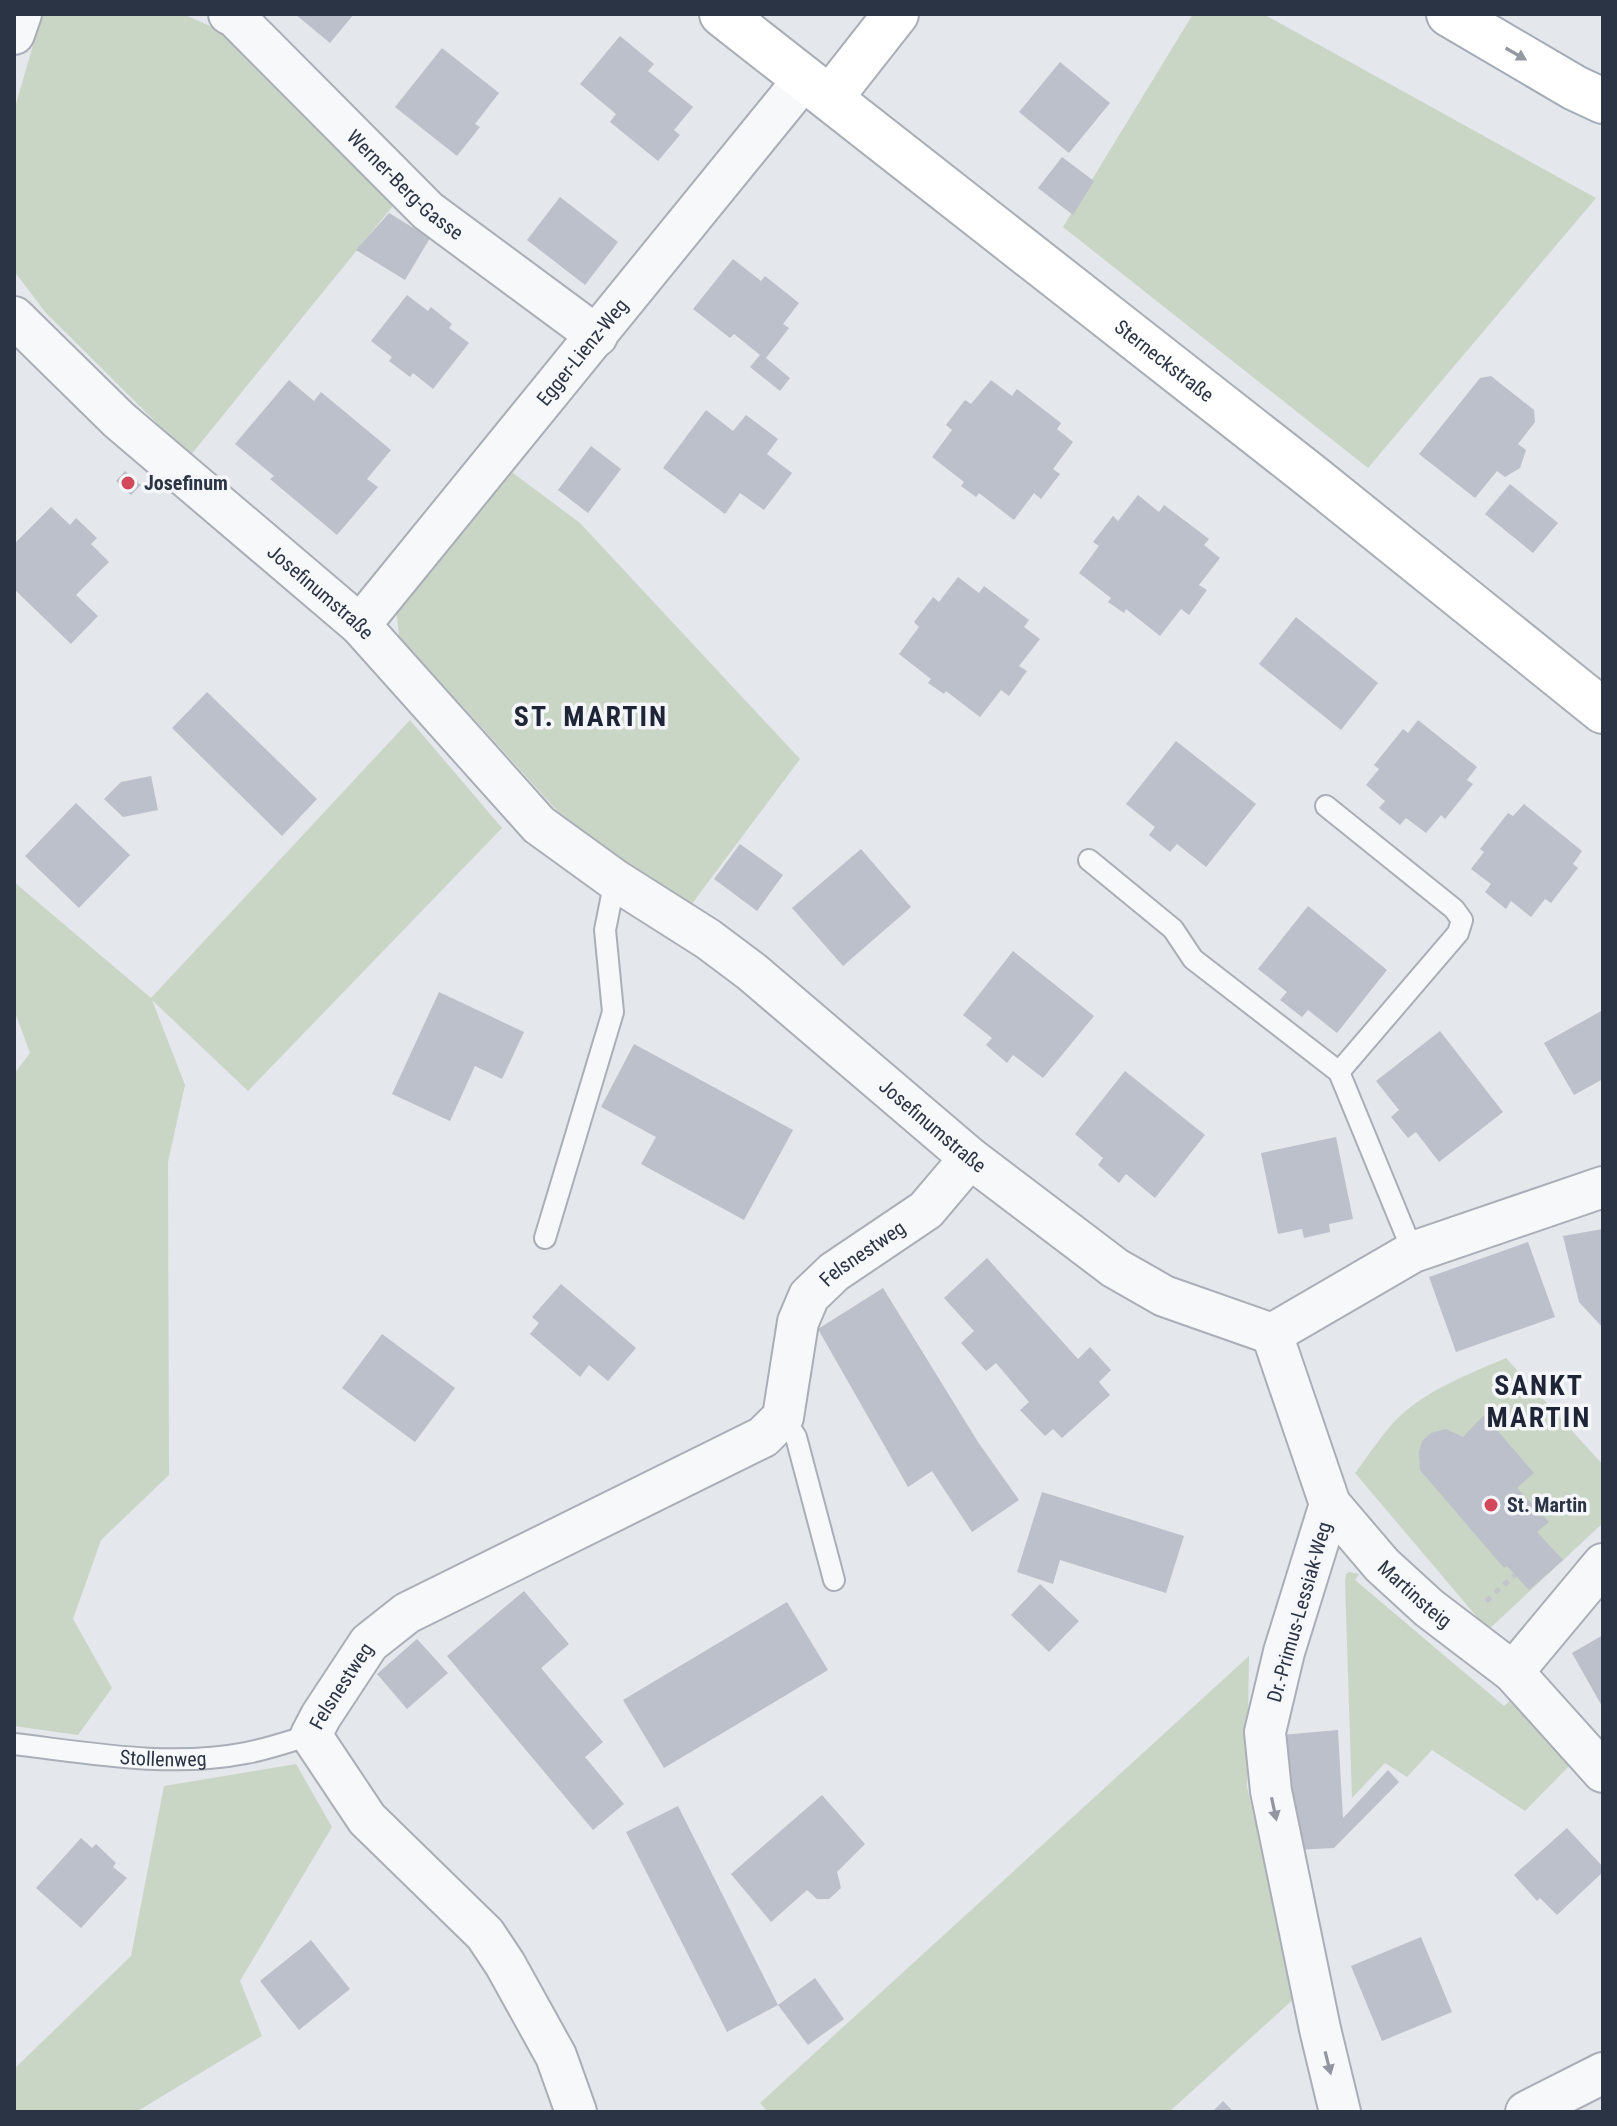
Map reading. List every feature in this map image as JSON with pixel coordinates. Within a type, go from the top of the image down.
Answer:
[{"type":"street","points":[[14,34],[21,14]]},
{"type":"street","name":"Werner-Berg-Gasse","points":[[229,14],[428,211],[597,336]]},
{"type":"street","name":"Sterneckstraße","points":[[722,14],[1311,476],[1603,711]]},
{"type":"street","name":"Egger-Lienz-Weg","points":[[360,625],[597,336],[818,88],[896,14]]},
{"type":"street","points":[[1449,14],[1575,88],[1603,101]]},
{"type":"street","name":"Josefinumstraße","points":[[14,317],[119,420],[360,625],[539,825],[752,972],[970,1158],[1115,1268],[1164,1296],[1272,1334]]},
{"type":"street","name":"Felsnestweg","points":[[576,2112],[556,2056],[485,1934],[367,1819],[311,1735],[369,1643],[407,1613],[763,1437],[783,1417],[798,1322],[809,1296],[834,1272],[926,1210],[970,1158]]},
{"type":"street","points":[[1272,1334],[1413,1252],[1603,1187]]},
{"type":"street","name":"Dr.-Primus-Lessiak-Weg","points":[[1272,1334],[1330,1504],[1284,1652],[1265,1732],[1271,1791],[1340,2112]]},
{"type":"street","name":"Martinsteig","points":[[1330,1504],[1382,1565],[1429,1608],[1513,1672],[1603,1772]]},
{"type":"street","points":[[1513,1672],[1603,1564]]},
{"type":"street","points":[[1526,2112],[1603,2073]]},
{"type":"lane","points":[[1326,806],[1454,909],[1462,920],[1458,933],[1339,1072]]},
{"type":"lane","points":[[1089,860],[1173,929],[1193,959],[1339,1072],[1413,1252]]},
{"type":"lane","points":[[545,1238],[613,1012],[605,930],[615,880]]},
{"type":"lane","points":[[783,1417],[796,1437],[834,1580]]},
{"type":"lane","name":"Stollenweg","points":[[14,1744],[125,1757],[191,1759],[246,1753],[311,1735]]},
{"type":"green space","points":[[42,14],[183,14],[219,30],[396,202],[190,456],[46,313],[14,271],[14,111]]},
{"type":"green space","points":[[1193,14],[1263,14],[1596,198],[1368,468],[1063,227]]},
{"type":"green space","points":[[509,470],[580,523],[800,759],[691,905],[569,824],[399,636],[396,607]]},
{"type":"green space","points":[[410,720],[502,828],[248,1091],[152,1000],[185,1085],[168,1162],[169,1475],[101,1540],[73,1619],[112,1688],[78,1735],[14,1726],[14,1074],[30,1053],[14,1010],[14,882],[151,998]]},
{"type":"green space","points":[[1506,1358],[1603,1465],[1603,1523],[1488,1630],[1355,1473],[1393,1423],[1418,1402],[1446,1385]]},
{"type":"green space","points":[[1349,1572],[1359,1574],[1355,1580],[1504,1706],[1511,1700],[1573,1762],[1525,1811],[1432,1750],[1407,1777],[1385,1763],[1352,1798],[1345,1581]]},
{"type":"green space","points":[[1249,1656],[1247,1787],[1297,1996],[1169,2112],[768,2112],[760,2103]]},
{"type":"green space","points":[[296,1764],[332,1827],[240,1981],[262,2036],[136,2112],[14,2112],[14,2069],[131,1956],[164,1786]]},
{"type":"building","points":[[295,14],[354,14],[330,43]]},
{"type":"building","points":[[620,36],[654,64],[648,71],[693,107],[674,130],[680,135],[658,161],[610,122],[616,114],[580,84]]},
{"type":"building","points":[[442,48],[499,93],[475,124],[480,127],[457,156],[395,107]]},
{"type":"building","points":[[1060,62],[1110,103],[1069,153],[1019,112]]},
{"type":"building","points":[[1062,157],[1094,181],[1073,215],[1038,188]]},
{"type":"building","points":[[560,197],[618,242],[585,285],[527,240]]},
{"type":"building","points":[[389,213],[430,238],[405,280],[356,250]]},
{"type":"building","points":[[733,259],[761,281],[765,276],[799,303],[783,324],[789,328],[766,358],[790,378],[780,391],[750,367],[760,355],[734,334],[730,338],[693,309]]},
{"type":"building","points":[[407,295],[428,311],[431,307],[452,324],[449,328],[469,343],[433,389],[413,373],[410,377],[389,361],[392,357],[371,341]]},
{"type":"building","points":[[1491,376],[1534,410],[1535,422],[1518,444],[1526,450],[1520,468],[1505,477],[1497,471],[1475,498],[1419,454],[1480,378]]},
{"type":"building","points":[[289,380],[314,401],[321,392],[391,450],[367,479],[378,487],[337,535],[270,479],[274,476],[235,444]]},
{"type":"building","points":[[991,380],[1012,396],[1017,389],[1061,423],[1057,429],[1073,442],[1053,469],[1060,474],[1041,499],[1034,493],[1014,520],[979,493],[976,497],[961,486],[964,482],[932,457],[952,430],[946,425],[965,400],[971,404]]},
{"type":"building","points":[[706,410],[733,431],[746,415],[778,439],[767,454],[792,473],[764,510],[740,493],[725,514],[663,468]]},
{"type":"building","points":[[591,446],[621,469],[588,513],[558,490]]},
{"type":"building","name":"Josefinum","points":[[125,471],[141,485],[131,495],[116,481]]},
{"type":"building","points":[[1510,484],[1558,523],[1533,553],[1485,514]]},
{"type":"building","points":[[1138,495],[1159,512],[1164,505],[1209,539],[1204,545],[1220,558],[1199,585],[1207,590],[1189,615],[1181,609],[1160,636],[1126,609],[1124,613],[1108,602],[1111,598],[1079,573],[1099,546],[1093,542],[1113,516],[1118,521]]},
{"type":"building","points":[[51,507],[70,525],[76,518],[97,538],[91,544],[109,562],[76,595],[98,616],[71,644],[14,589],[14,544]]},
{"type":"building","points":[[958,577],[979,593],[984,586],[1029,620],[1024,627],[1040,639],[1019,666],[1027,671],[1009,696],[1001,690],[980,717],[946,691],[944,694],[928,683],[931,679],[899,654],[919,627],[914,622],[933,597],[939,602]]},
{"type":"building","points":[[1296,617],[1378,683],[1341,730],[1259,664]]},
{"type":"building","points":[[207,692],[317,799],[282,836],[172,728]]},
{"type":"building","points":[[1418,720],[1477,767],[1467,780],[1473,784],[1445,819],[1441,815],[1426,833],[1406,818],[1400,825],[1379,808],[1385,801],[1366,785],[1379,769],[1374,765],[1403,729],[1408,733]]},
{"type":"building","points":[[1176,741],[1256,804],[1206,867],[1177,844],[1170,852],[1149,835],[1155,827],[1126,804]]},
{"type":"building","points":[[151,776],[158,810],[123,817],[104,799],[121,782]]},
{"type":"building","points":[[76,803],[130,855],[79,908],[25,856]]},
{"type":"building","points":[[1524,804],[1582,851],[1573,864],[1578,868],[1551,903],[1545,899],[1531,917],[1511,901],[1506,909],[1485,892],[1491,884],[1471,869],[1484,852],[1480,849],[1508,813],[1513,816]]},
{"type":"building","points":[[740,844],[783,875],[757,911],[714,879]]},
{"type":"building","points":[[861,849],[911,907],[843,966],[792,908]]},
{"type":"building","points":[[1308,906],[1387,970],[1337,1033],[1308,1010],[1302,1017],[1280,1000],[1287,992],[1258,969]]},
{"type":"building","points":[[1013,951],[1094,1016],[1043,1078],[1013,1055],[1007,1063],[986,1045],[992,1038],[963,1015]]},
{"type":"building","points":[[439,992],[524,1032],[502,1079],[475,1066],[450,1121],[392,1094]]},
{"type":"building","points":[[1603,1010],[1603,1079],[1574,1095],[1544,1043]]},
{"type":"building","points":[[1440,1031],[1503,1112],[1439,1162],[1416,1132],[1408,1138],[1391,1117],[1399,1110],[1376,1081]]},
{"type":"building","points":[[634,1044],[793,1130],[744,1220],[641,1164],[656,1137],[601,1107]]},
{"type":"building","points":[[1125,1071],[1205,1135],[1155,1198],[1126,1174],[1119,1183],[1098,1165],[1103,1158],[1075,1134]]},
{"type":"building","points":[[1336,1137],[1353,1219],[1329,1224],[1330,1232],[1304,1238],[1302,1229],[1278,1234],[1261,1153]]},
{"type":"building","points":[[1603,1229],[1603,1328],[1579,1302],[1563,1236]]},
{"type":"building","points":[[1528,1242],[1555,1317],[1456,1352],[1429,1277]]},
{"type":"building","points":[[987,1258],[1078,1359],[1090,1347],[1111,1370],[1099,1382],[1110,1395],[1062,1438],[1053,1429],[1045,1436],[1020,1410],[1029,1402],[996,1363],[986,1371],[961,1343],[974,1331],[944,1298]]},
{"type":"building","points":[[561,1284],[636,1348],[608,1381],[589,1365],[580,1377],[530,1334],[539,1323],[532,1317]]},
{"type":"building","points":[[883,1288],[978,1442],[1019,1500],[972,1532],[932,1471],[908,1487],[818,1329]]},
{"type":"building","points":[[382,1334],[455,1388],[415,1442],[342,1388]]},
{"type":"building","name":"St. Martin","points":[[1484,1415],[1534,1473],[1517,1488],[1549,1522],[1537,1532],[1563,1560],[1529,1590],[1507,1566],[1504,1568],[1420,1470],[1422,1441],[1431,1433],[1446,1429],[1463,1437]]},
{"type":"building","points":[[1042,1492],[1184,1536],[1166,1593],[1060,1560],[1053,1584],[1017,1572]]},
{"type":"building","points":[[1040,1584],[1079,1621],[1049,1652],[1011,1615]]},
{"type":"building","points":[[524,1591],[569,1644],[541,1668],[603,1742],[585,1757],[624,1804],[593,1830],[447,1656]]},
{"type":"building","points":[[787,1602],[828,1670],[664,1768],[623,1700]]},
{"type":"building","points":[[1603,1635],[1603,1708],[1572,1653]]},
{"type":"building","points":[[417,1639],[448,1673],[407,1709],[377,1674]]},
{"type":"building","points":[[1338,1730],[1343,1818],[1388,1770],[1399,1782],[1334,1848],[1293,1850],[1281,1735]]},
{"type":"building","points":[[822,1795],[865,1844],[837,1872],[841,1888],[829,1899],[817,1899],[807,1890],[771,1922],[731,1874]]},
{"type":"building","points":[[678,1806],[778,2005],[727,2032],[626,1832]]},
{"type":"building","points":[[1567,1828],[1603,1867],[1603,1872],[1557,1915],[1540,1898],[1537,1901],[1514,1875]]},
{"type":"building","points":[[81,1838],[92,1848],[96,1844],[116,1863],[113,1867],[127,1878],[81,1928],[36,1888]]},
{"type":"building","points":[[1421,1937],[1452,2012],[1382,2041],[1351,1966]]},
{"type":"building","points":[[311,1940],[350,1989],[299,2030],[260,1981]]},
{"type":"building","points":[[815,1978],[844,2019],[808,2045],[778,2005]]},
{"type":"building","points":[[1223,2101],[1234,2112],[1212,2112]]},
{"type":"place","name":"Josefinum","points":[[128,483]]},
{"type":"place","name":"St. Martin","points":[[1491,1505]]},
{"type":"district","name":"ST. MARTIN","points":[[591,716]]},
{"type":"district","name":"SANKT MARTIN","points":[[1539,1401]]}]
